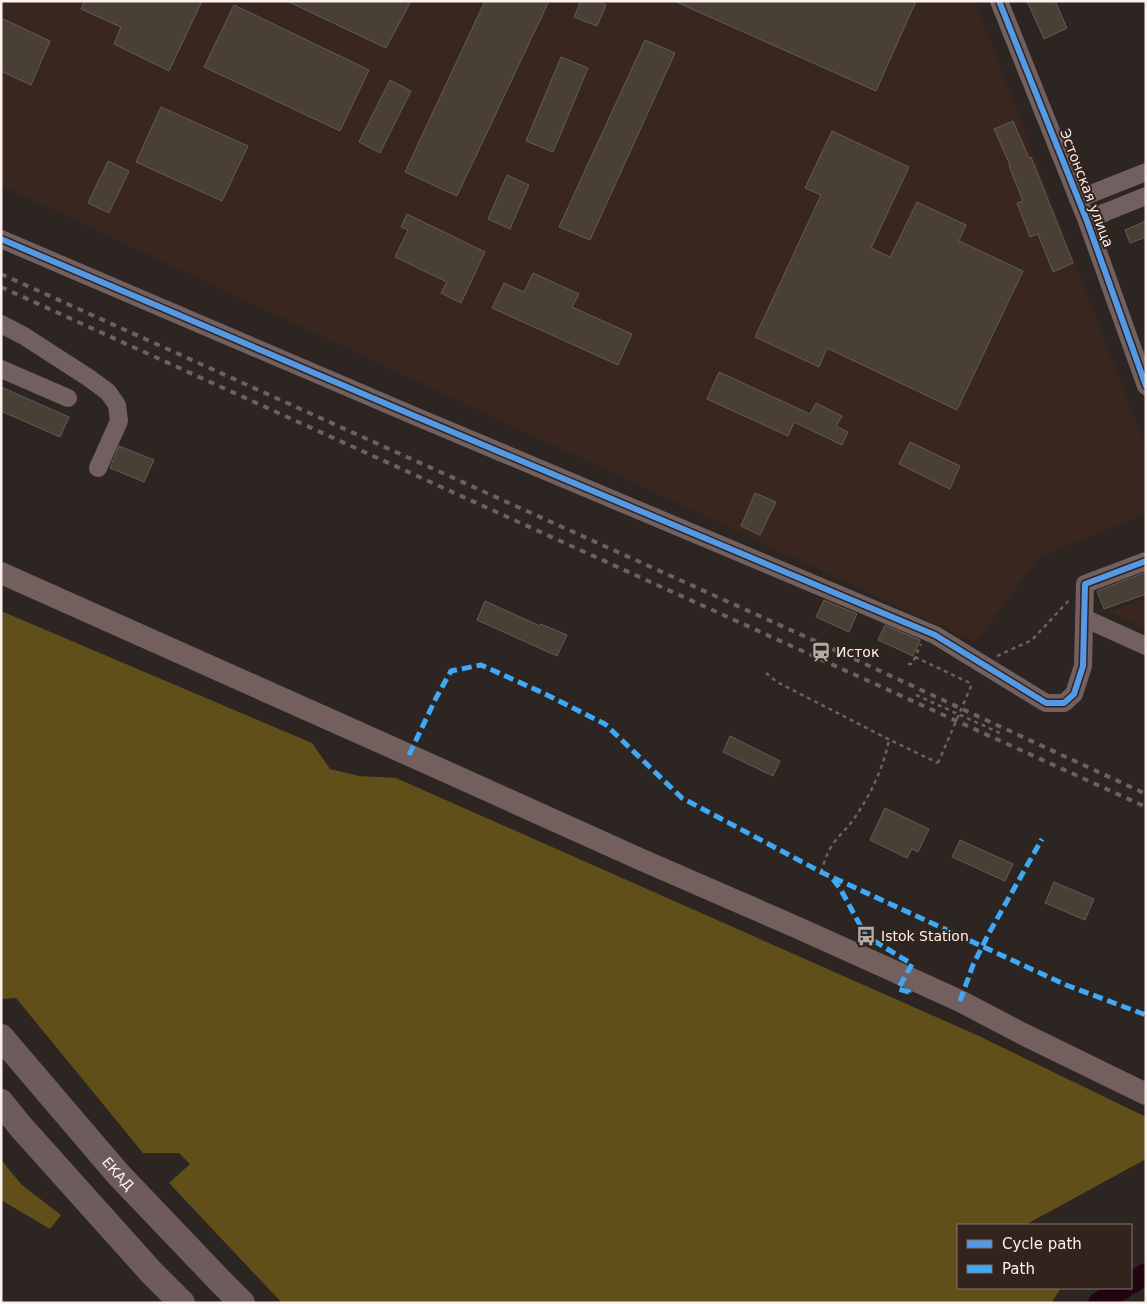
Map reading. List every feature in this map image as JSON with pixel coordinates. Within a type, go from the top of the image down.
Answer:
[{"type":"highway","name":"ЕКАД","points":[[1,1037],[118,1174],[242,1303]]},
{"type":"highway","points":[[1,1102],[151,1272],[182,1303]]},
{"type":"main road","points":[[1,573],[916,981],[1146,1094]]},
{"type":"street","name":"Эстонская улица","points":[[999,1],[1087,221],[1146,386]]},
{"type":"street","points":[[1078,198],[1146,172]]},
{"type":"street","points":[[1087,221],[1146,196]]},
{"type":"street","points":[[1,239],[426,421],[935,635],[1046,703],[1064,703],[1074,694],[1083,666],[1085,584],[1146,561]]},
{"type":"street","points":[[1,324],[24,336],[89,378],[108,392],[117,404],[119,421],[98,468]]},
{"type":"street","points":[[1,368],[68,398]]},
{"type":"street","points":[[1084,618],[1146,646]]},
{"type":"path","points":[[981,663],[1032,640],[1085,584]]},
{"type":"path","points":[[908,664],[912,664],[926,632]]},
{"type":"path","points":[[766,673],[777,682],[938,763],[972,684],[915,657]]},
{"type":"path","points":[[916,695],[1002,734]]},
{"type":"path","points":[[821,872],[824,860],[832,844],[852,822],[870,793],[891,741]]},
{"type":"shaded area","points":[[1,1],[975,1],[1146,448],[1146,513],[1038,558],[975,642],[1,185]]},
{"type":"shaded area","points":[[1146,599],[1146,629],[1108,612]]},
{"type":"shaded area","points":[[1,611],[312,743],[330,769],[359,776],[396,778],[979,1036],[1146,1117],[1146,1159],[1027,1224],[957,1224],[957,1289],[1060,1289],[1051,1303],[282,1303],[169,1183],[190,1164],[179,1153],[143,1153],[16,998],[1,999]]},
{"type":"shaded area","points":[[1,1160],[22,1185],[61,1215],[50,1229],[1,1200]]},
{"type":"building","points":[[84,1],[202,1],[169,71],[114,44],[121,27],[81,9]]},
{"type":"building","points":[[287,1],[411,1],[386,48]]},
{"type":"building","points":[[485,1],[549,1],[457,196],[405,172]]},
{"type":"building","points":[[581,1],[598,1],[606,5],[597,26],[574,17]]},
{"type":"building","points":[[674,1],[916,1],[876,91]]},
{"type":"building","points":[[1027,1],[1055,1],[1067,28],[1044,39]]},
{"type":"building","points":[[234,5],[369,70],[340,131],[204,67]]},
{"type":"building","points":[[1,18],[50,41],[31,85],[1,71]]},
{"type":"building","points":[[645,40],[675,53],[590,240],[559,227]]},
{"type":"building","points":[[561,57],[588,68],[553,152],[526,141]]},
{"type":"building","points":[[390,80],[411,91],[380,153],[359,142]]},
{"type":"building","points":[[161,107],[248,146],[222,201],[136,162]]},
{"type":"building","points":[[1013,121],[1029,158],[1031,157],[1073,263],[1053,272],[1038,234],[1030,237],[1017,203],[1023,201],[994,129]]},
{"type":"building","points":[[832,131],[909,167],[871,248],[890,257],[917,202],[966,225],[959,241],[1023,271],[957,410],[827,348],[819,367],[755,337],[821,195],[805,188]]},
{"type":"building","points":[[108,161],[129,171],[109,213],[88,203]]},
{"type":"building","points":[[507,175],[529,185],[510,229],[488,219]]},
{"type":"building","points":[[407,214],[485,252],[461,303],[441,293],[447,282],[395,257],[408,230],[401,227]]},
{"type":"building","points":[[1146,221],[1146,237],[1130,243],[1125,230]]},
{"type":"building","points":[[533,273],[579,294],[572,307],[632,334],[618,365],[492,308],[504,283],[524,292]]},
{"type":"building","points":[[719,372],[810,414],[816,403],[842,416],[836,426],[848,432],[842,445],[794,422],[788,436],[707,399]]},
{"type":"building","points":[[1,387],[69,417],[60,437],[1,411]]},
{"type":"building","points":[[910,442],[960,466],[950,489],[899,464]]},
{"type":"building","points":[[119,446],[154,460],[144,482],[110,468]]},
{"type":"building","points":[[755,493],[776,502],[760,535],[741,526]]},
{"type":"building","points":[[1146,572],[1146,594],[1104,609],[1097,591]]},
{"type":"building","points":[[824,600],[857,614],[849,632],[816,617]]},
{"type":"building","points":[[485,601],[540,626],[541,624],[567,635],[557,656],[477,620]]},
{"type":"building","points":[[885,625],[920,640],[913,656],[878,640]]},
{"type":"building","points":[[730,736],[780,761],[773,776],[723,752]]},
{"type":"building","points":[[885,808],[929,829],[918,852],[912,849],[907,858],[870,840]]},
{"type":"building","points":[[960,840],[1013,864],[1005,881],[952,857]]},
{"type":"building","points":[[1054,882],[1094,899],[1085,920],[1045,903]]},
{"type":"waterway","name":"Исток","points":[[1132,1282],[1146,1274]]},
{"type":"waterway","name":"Исток","points":[[1099,1303],[1121,1289]]},
{"type":"railway","points":[[1,274],[824,645],[1146,794]]},
{"type":"railway","points":[[1,287],[1146,807]]},
{"type":"marked path","points":[[409,755],[451,671],[481,665],[605,724],[682,798],[821,872],[1066,985],[1146,1015]]},
{"type":"marked path","points":[[960,1001],[973,965],[989,933],[1042,839]]},
{"type":"marked path","points":[[833,879],[866,936],[912,964],[898,989],[909,992],[908,997]]},
{"type":"cycle path","points":[[999,1],[1087,221],[1146,386]]},
{"type":"cycle path","points":[[1,239],[935,635],[1046,703],[1064,703],[1074,694],[1083,666],[1085,584],[1146,561]]},
{"type":"place","name":"Исток","points":[[821,652]]},
{"type":"place","name":"Istok Station","points":[[866,936]]}]
